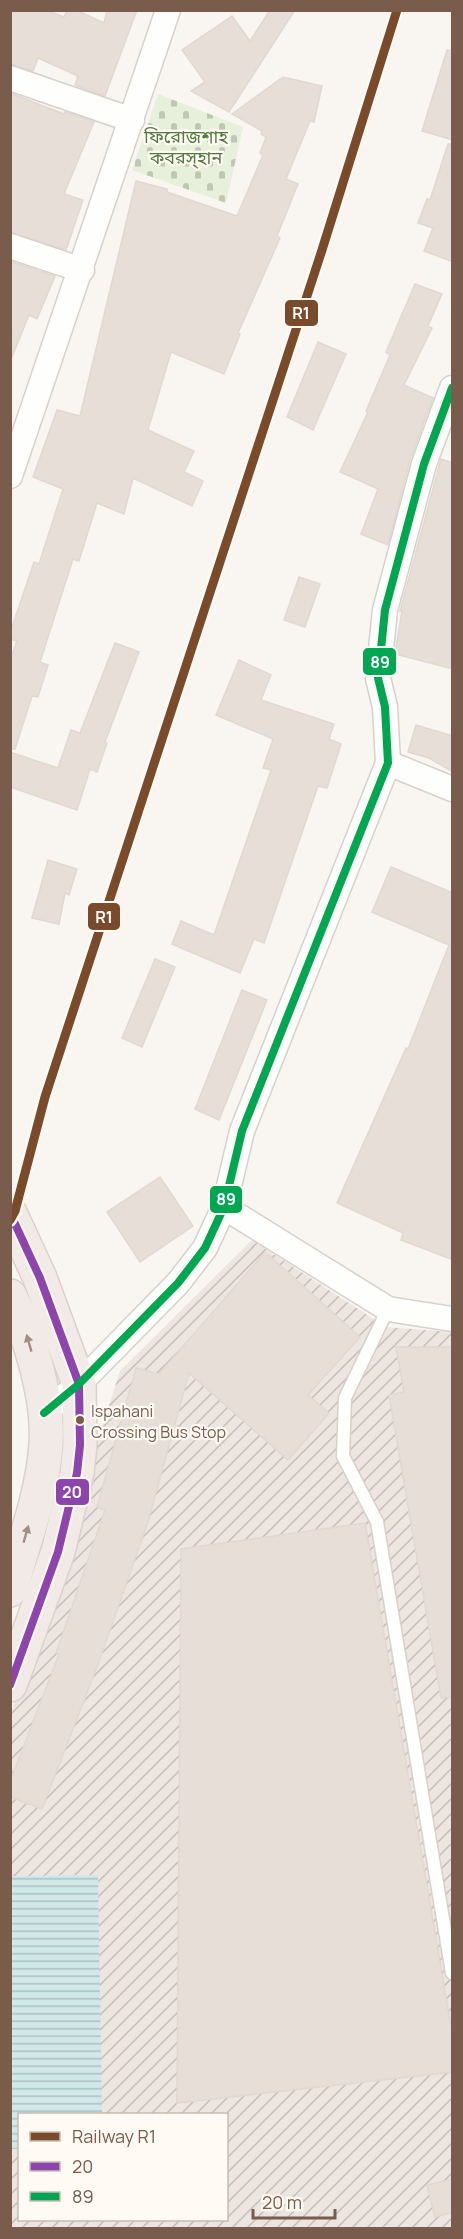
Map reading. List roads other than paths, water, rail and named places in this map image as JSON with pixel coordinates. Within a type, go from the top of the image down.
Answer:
[{"type":"highway","points":[[10,1213],[40,1278],[79,1384],[80,1445],[77,1473],[58,1552],[10,1685]]},
{"type":"highway","points":[[10,1296],[23,1320],[39,1378],[46,1441],[40,1486],[10,1590]]},
{"type":"street","points":[[10,476],[17,434],[81,270],[168,10]]},
{"type":"street","points":[[10,78],[132,120]]},
{"type":"street","points":[[10,246],[81,270]]},
{"type":"street","points":[[44,1413],[79,1384],[178,1283],[205,1248],[224,1207],[242,1131],[388,763],[384,707],[378,678],[385,610],[424,464],[453,388]]},
{"type":"street","points":[[388,763],[453,789]]},
{"type":"street","points":[[224,1207],[388,1309],[453,1319]]},
{"type":"lane","points":[[388,1309],[345,1398],[344,1456],[377,1522],[453,1973]]},
{"type":"water","points":[[98,1875],[102,2113],[18,2113],[18,2149],[11,2149],[11,1876]]},
{"type":"rail line","name":"R1","points":[[10,1220],[15,1211],[45,1097],[322,250],[397,10]]},
{"type":"place","name":"Ispahani Crossing Bus Stop","points":[[80,1420]]},
{"type":"park label","name":"ফিরোজশাহ কবরস্হান","points":[[186,147]]}]
